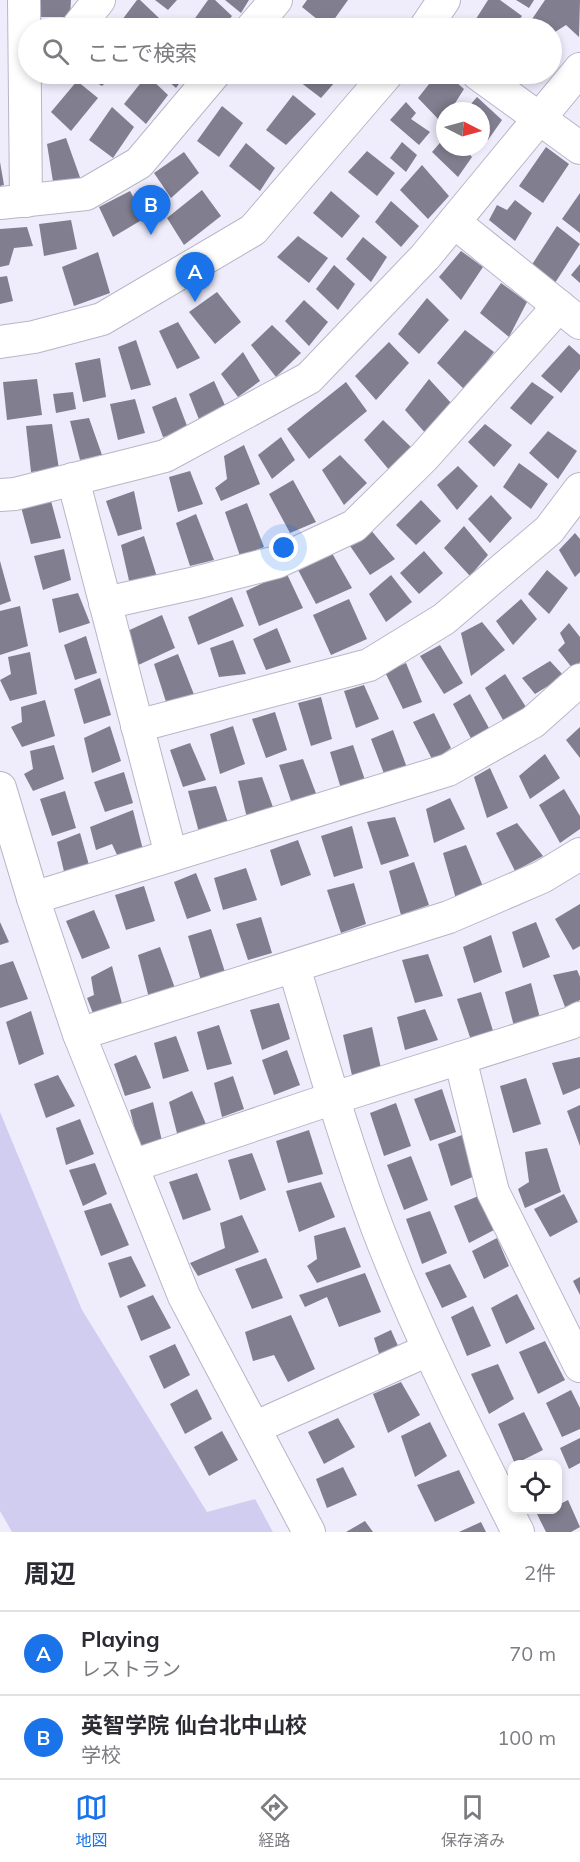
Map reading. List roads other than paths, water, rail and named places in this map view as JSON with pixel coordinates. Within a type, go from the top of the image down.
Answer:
[{"type":"street","points":[[24,0],[26,18]]},
{"type":"street","points":[[85,18],[99,0]]},
{"type":"street","points":[[261,18],[276,0]]},
{"type":"street","points":[[432,18],[444,0]]},
{"type":"street","points":[[0,495],[15,494],[165,456],[309,378],[425,257],[580,69]]},
{"type":"street","points":[[33,86],[13,202],[86,194],[139,163],[206,84]]},
{"type":"street","points":[[0,342],[34,337],[102,320],[253,230],[378,84]]},
{"type":"street","points":[[492,84],[580,148]]},
{"type":"street","points":[[105,603],[195,583],[277,561],[354,526],[570,314],[454,222]]},
{"type":"street","points":[[73,479],[171,855]]},
{"type":"street","points":[[137,726],[369,665],[444,619],[549,530],[580,489]]},
{"type":"street","points":[[33,898],[448,770],[533,722],[580,681]]},
{"type":"street","points":[[0,788],[33,898],[79,1034],[184,1296],[309,1532]]},
{"type":"street","points":[[79,1034],[294,968],[449,917],[542,877],[580,854]]},
{"type":"street","points":[[294,968],[377,1226],[428,1350],[518,1532]]},
{"type":"street","points":[[132,1166],[334,1098],[571,1023],[580,1018]]},
{"type":"street","points":[[460,1058],[493,1192],[580,1366]]},
{"type":"street","points":[[254,1428],[428,1350]]},
{"type":"place","name":"英智学院 仙台北中山校","points":[[151,235]]},
{"type":"place","name":"Playing","points":[[195,302]]}]
